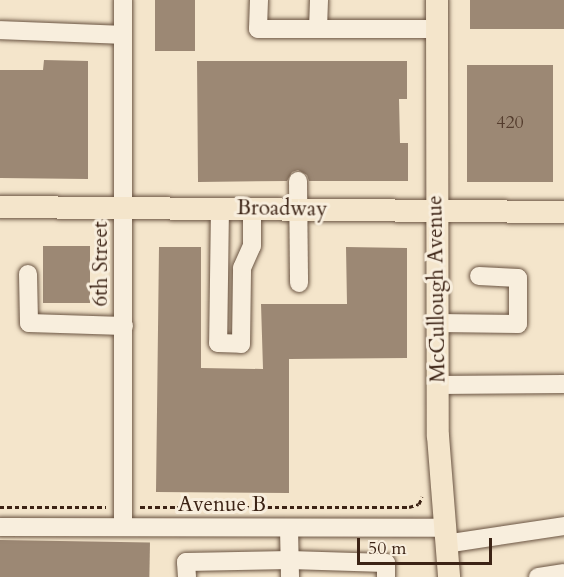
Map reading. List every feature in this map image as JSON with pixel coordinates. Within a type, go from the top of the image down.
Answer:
[{"type":"main road","name":"McCullough Avenue","points":[[437,0],[438,385],[444,536],[449,577]]},
{"type":"main road","name":"Broadway","points":[[0,207],[297,208],[436,213],[564,212]]},
{"type":"street","name":"6th Street","points":[[123,0],[123,527]]},
{"type":"street","points":[[259,0],[258,29],[437,29]]},
{"type":"street","points":[[318,28],[319,0]]},
{"type":"street","points":[[0,30],[123,35]]},
{"type":"street","points":[[298,181],[299,283]]},
{"type":"street","points":[[220,208],[218,343],[241,344],[242,268],[252,246],[252,208]]},
{"type":"street","points":[[28,274],[29,323],[124,326]]},
{"type":"street","points":[[438,323],[518,324],[518,278],[479,276]]},
{"type":"street","points":[[438,385],[564,384]]},
{"type":"street","name":"Avenue B","points":[[0,527],[289,528],[444,536],[564,526]]},
{"type":"street","points":[[289,528],[290,569]]},
{"type":"street","points":[[187,577],[186,562],[290,569],[386,563],[387,577]]},
{"type":"street","points":[[538,577],[564,573]]},
{"type":"path","points":[[0,507],[410,507],[421,500],[422,485]]},
{"type":"building","points":[[155,0],[195,0],[195,51],[155,51]]},
{"type":"building","points":[[470,0],[564,0],[564,29],[470,29]]},
{"type":"building","points":[[44,60],[88,61],[88,179],[0,178],[0,70],[43,70]]},
{"type":"building","points":[[197,61],[407,61],[407,99],[399,99],[400,143],[408,143],[408,181],[309,181],[307,175],[298,170],[292,172],[287,181],[198,182]]},
{"type":"building","points":[[467,65],[553,65],[553,182],[467,182]]},
{"type":"building","points":[[43,246],[90,246],[90,303],[43,303]]},
{"type":"building","points":[[159,247],[201,247],[201,368],[263,369],[261,304],[347,304],[346,247],[407,248],[407,358],[289,359],[289,493],[156,492]]},
{"type":"building","points":[[0,540],[150,543],[149,577],[0,577]]}]
